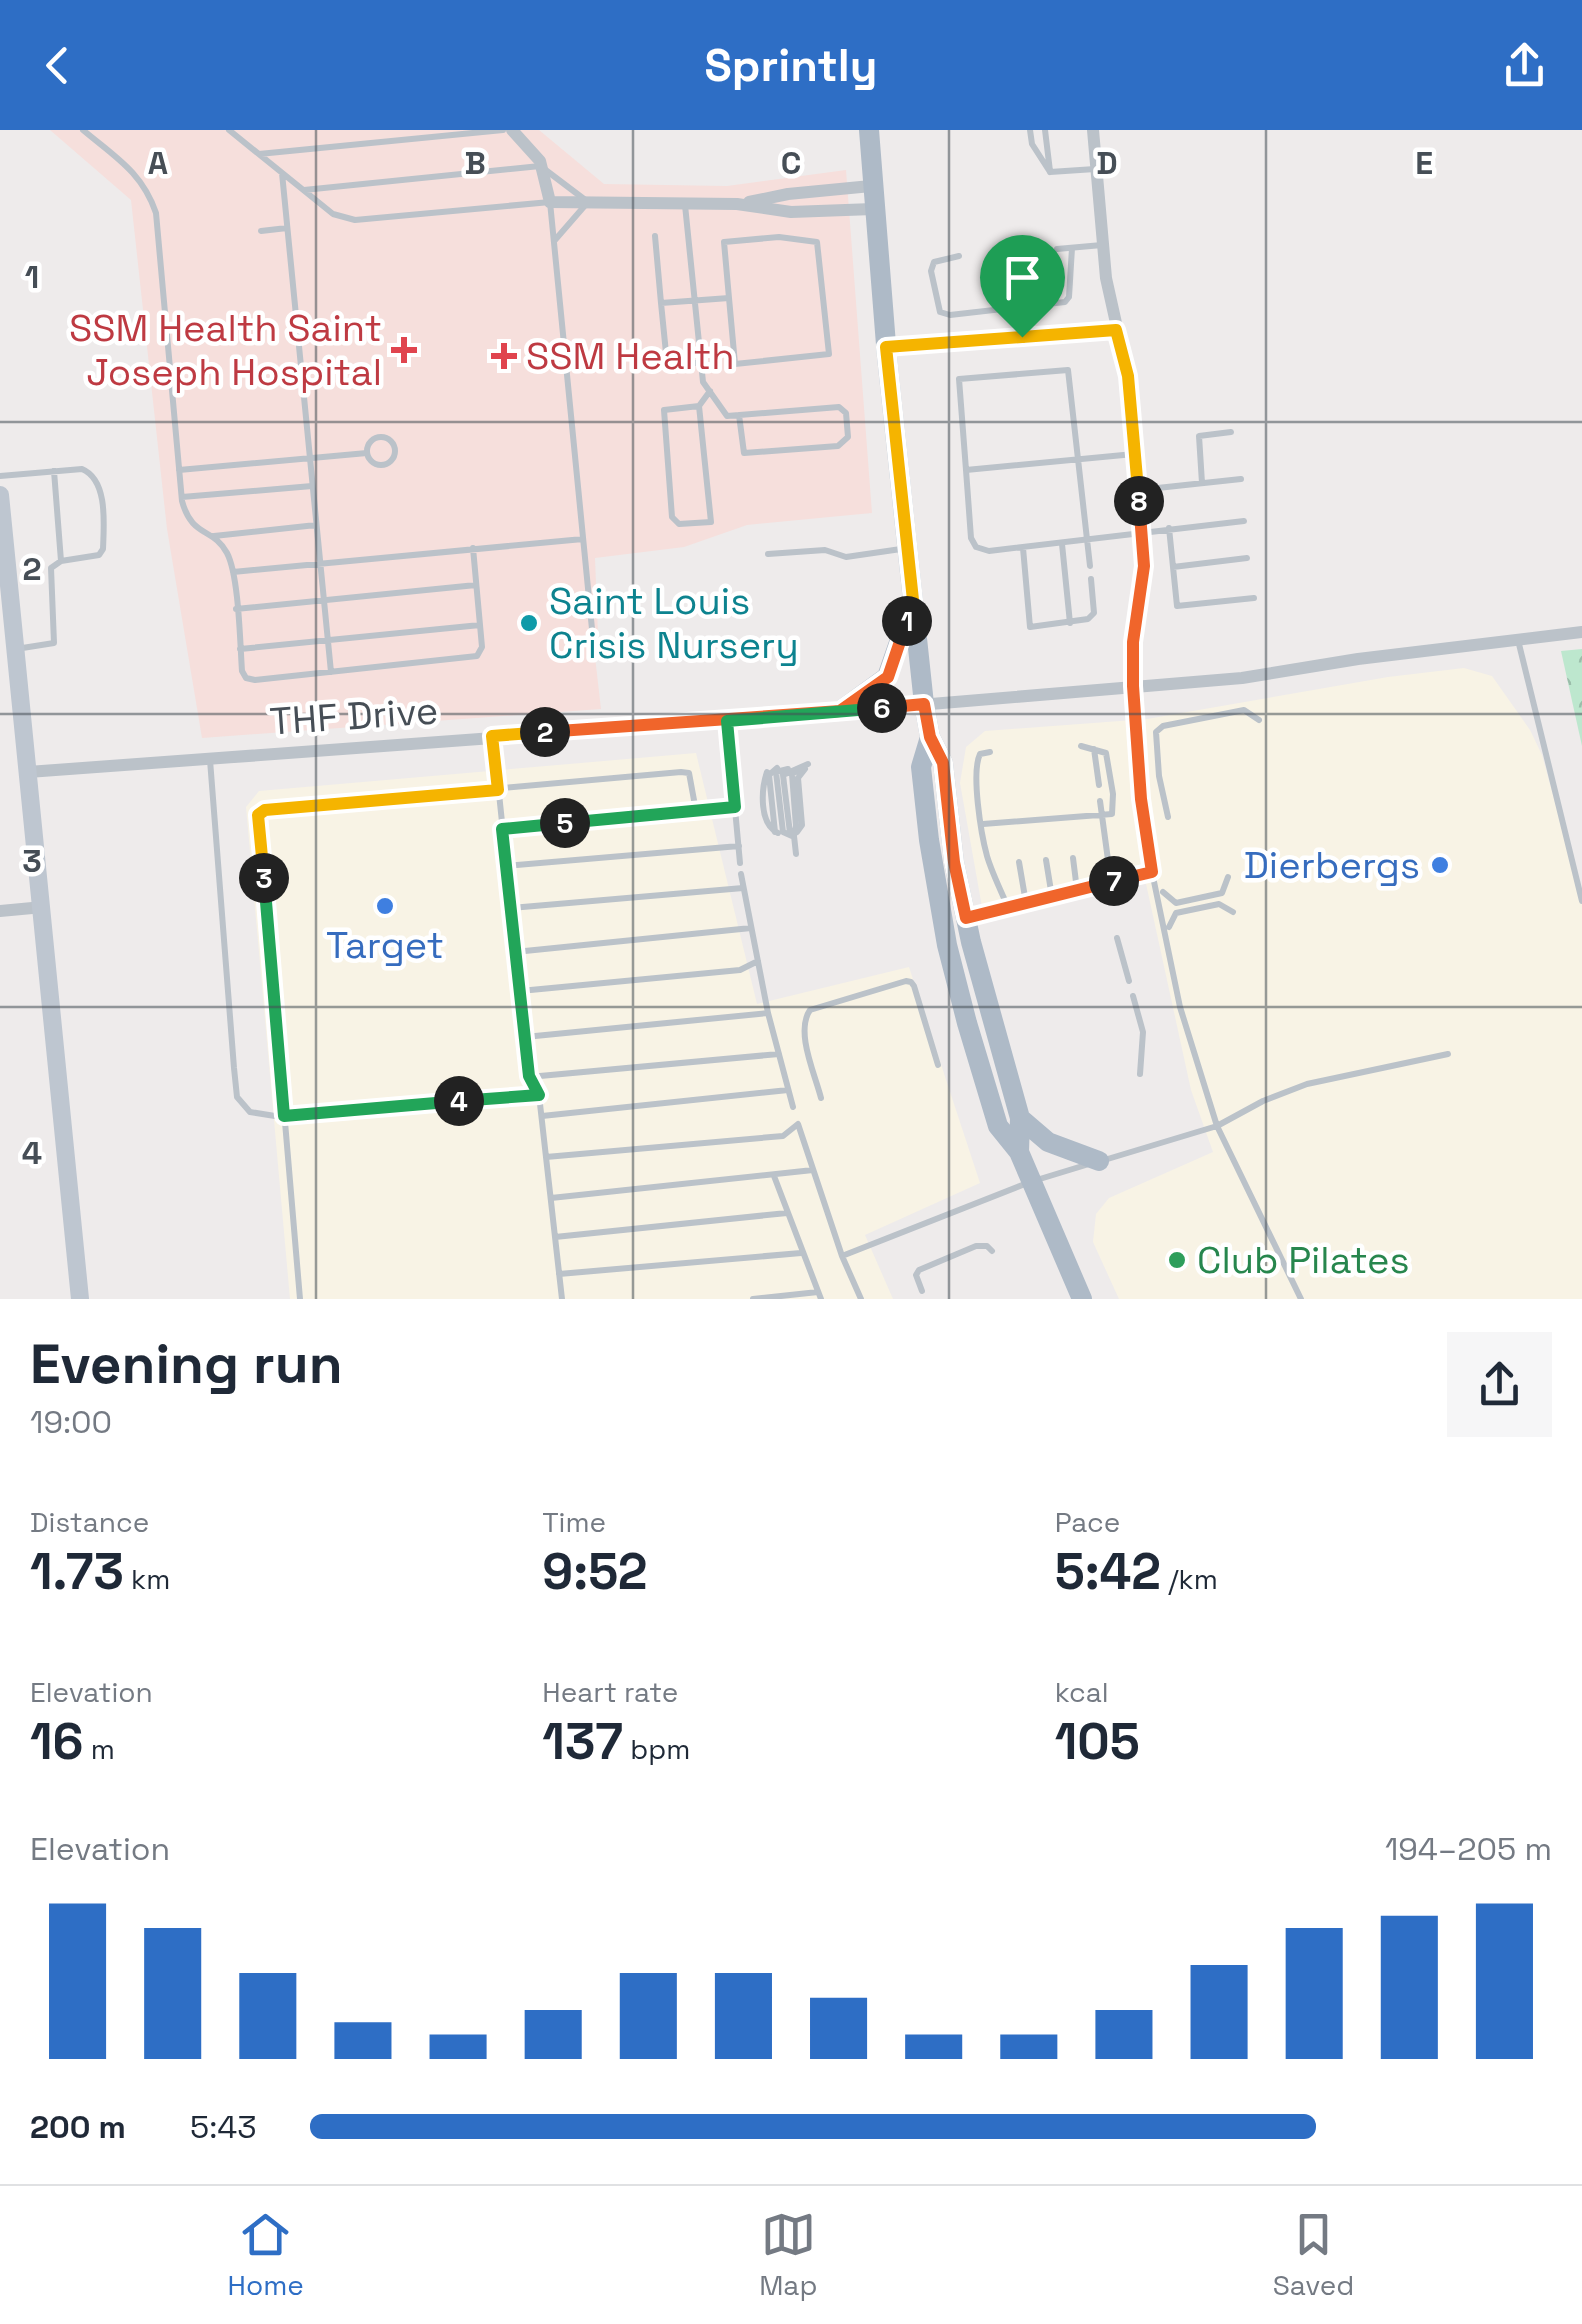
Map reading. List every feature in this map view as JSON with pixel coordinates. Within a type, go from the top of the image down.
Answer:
[{"type":"main road","points":[[868,130],[886,347],[924,704],[930,737],[943,763],[954,862],[966,918],[1020,1118],[1019,1152]]},
{"type":"main road","points":[[840,711],[888,677],[913,600]]},
{"type":"main road","points":[[930,737],[921,767],[947,944],[998,1126],[1019,1152],[1082,1299]]},
{"type":"main road","points":[[1020,1118],[1048,1142],[1099,1161]]},
{"type":"street","points":[[512,130],[543,167],[550,202],[737,204],[790,212],[873,209]]},
{"type":"street","points":[[1093,130],[1103,245],[1116,330],[1128,376],[1142,534],[1144,566],[1133,642],[1133,686]]},
{"type":"street","points":[[737,204],[788,194],[871,186]]},
{"type":"street","points":[[886,347],[1116,330]]},
{"type":"street","points":[[0,494],[80,1299]]},
{"type":"street","name":"THF Drive","points":[[28,772],[727,721],[1133,686],[1286,672],[1358,658],[1582,632]]},
{"type":"street","points":[[0,911],[43,907]]},
{"type":"lane","points":[[83,130],[140,179],[156,212],[182,498],[187,519],[198,530],[213,536],[227,552],[246,678],[477,656],[482,646],[473,548]]},
{"type":"lane","points":[[229,130],[333,214],[354,220],[550,202],[593,639]]},
{"type":"lane","points":[[258,154],[503,130]]},
{"type":"lane","points":[[1030,130],[1032,144],[1050,172]]},
{"type":"lane","points":[[1046,130],[1050,172]]},
{"type":"lane","points":[[302,190],[543,167],[588,202],[554,240]]},
{"type":"lane","points":[[1050,172],[1096,169]]},
{"type":"lane","points":[[282,173],[330,672]]},
{"type":"lane","points":[[685,204],[703,382],[728,416],[838,408],[846,412],[848,436],[838,446],[744,454],[740,416]]},
{"type":"lane","points":[[261,231],[287,228]]},
{"type":"lane","points":[[655,236],[667,363],[669,366],[701,362]]},
{"type":"lane","points":[[779,237],[817,242],[828,354],[735,364],[729,298],[724,242],[779,237]]},
{"type":"lane","points":[[1057,249],[1103,245]]},
{"type":"lane","points":[[959,256],[934,262],[931,271],[940,312],[1065,302],[1069,297],[1072,248]]},
{"type":"lane","points":[[661,303],[729,298]]},
{"type":"lane","points":[[1090,566],[1085,541],[1068,370],[959,379],[971,538],[976,547],[989,551],[1022,548],[1062,544],[1085,541],[1142,534],[1169,528],[1244,522]]},
{"type":"lane","points":[[699,406],[664,410],[672,517],[679,524],[710,522],[699,406],[710,391]]},
{"type":"lane","points":[[1202,483],[1198,436],[1231,432]]},
{"type":"lane","points":[[379,437],[391,442],[394,450],[392,459],[385,464],[371,462],[367,453],[368,445],[379,437]]},
{"type":"lane","points":[[180,470],[367,453]]},
{"type":"lane","points":[[966,470],[1135,454]]},
{"type":"lane","points":[[0,476],[82,469],[94,474],[99,484],[102,516],[103,548],[99,555],[61,561],[52,568],[54,643],[16,650]]},
{"type":"lane","points":[[54,471],[61,561]]},
{"type":"lane","points":[[1138,490],[1240,479]]},
{"type":"lane","points":[[182,498],[312,486]]},
{"type":"lane","points":[[213,536],[316,525]]},
{"type":"lane","points":[[1169,528],[1177,606],[1254,598]]},
{"type":"lane","points":[[233,572],[583,539]]},
{"type":"lane","points":[[1062,544],[1070,624]]},
{"type":"lane","points":[[768,554],[825,550],[846,557],[907,548]]},
{"type":"lane","points":[[1022,548],[1030,627],[1088,619],[1094,613],[1091,580]]},
{"type":"lane","points":[[1173,566],[1247,558]]},
{"type":"lane","points":[[236,609],[476,585]]},
{"type":"lane","points":[[240,648],[480,625]]},
{"type":"lane","points":[[1517,638],[1582,900]]},
{"type":"lane","points":[[1133,686],[1141,799],[1180,1007],[1217,1126],[1302,1299]]},
{"type":"lane","points":[[1168,817],[1159,776],[1156,732],[1163,726],[1244,710],[1258,720]]},
{"type":"lane","points":[[727,721],[740,863]]},
{"type":"lane","points":[[492,736],[524,1036],[529,1076],[539,1095],[562,1299]]},
{"type":"lane","points":[[982,824],[1069,822],[1112,814],[1106,753],[1081,746]]},
{"type":"lane","points":[[1094,748],[1099,785]]},
{"type":"lane","points":[[990,752],[980,754],[975,764],[987,856],[1008,907]]},
{"type":"lane","points":[[210,758],[238,1097],[250,1112],[284,1116],[539,1095]]},
{"type":"lane","points":[[794,836],[775,832],[769,775],[777,768],[808,764]]},
{"type":"lane","points":[[794,836],[802,824],[798,778],[808,764]]},
{"type":"lane","points":[[796,854],[783,774],[808,764]]},
{"type":"lane","points":[[300,1299],[258,815],[265,810],[682,772],[690,774],[696,811]]},
{"type":"lane","points":[[1100,801],[1111,882]]},
{"type":"lane","points":[[502,829],[735,807]]},
{"type":"lane","points":[[506,866],[739,846]]},
{"type":"lane","points":[[1073,858],[1077,890]]},
{"type":"lane","points":[[1046,860],[1052,896]]},
{"type":"lane","points":[[1019,862],[1026,903]]},
{"type":"lane","points":[[966,918],[1152,872]]},
{"type":"lane","points":[[742,874],[768,1014],[793,1107]]},
{"type":"lane","points":[[1164,892],[1176,903],[1222,893],[1228,877]]},
{"type":"lane","points":[[511,908],[743,888]]},
{"type":"lane","points":[[1169,927],[1176,913],[1219,904],[1234,912]]},
{"type":"lane","points":[[516,952],[751,928]]},
{"type":"lane","points":[[1117,938],[1129,981]]},
{"type":"lane","points":[[520,992],[740,970],[758,961]]},
{"type":"lane","points":[[821,1098],[804,1028],[806,1015],[810,1010],[906,981],[914,986],[938,1065]]},
{"type":"lane","points":[[1132,996],[1142,1032],[1140,1074]]},
{"type":"lane","points":[[524,1036],[768,1014]]},
{"type":"lane","points":[[529,1076],[779,1054]]},
{"type":"lane","points":[[842,1256],[1030,1182],[1217,1126],[1308,1084],[1448,1054]]},
{"type":"lane","points":[[542,1116],[788,1090]]},
{"type":"lane","points":[[546,1157],[783,1136],[798,1124],[842,1256],[861,1299]]},
{"type":"lane","points":[[551,1198],[813,1170]]},
{"type":"lane","points":[[753,1299],[819,1296],[774,1176]]},
{"type":"lane","points":[[555,1237],[787,1213]]},
{"type":"lane","points":[[922,1292],[918,1270],[976,1246],[988,1246],[992,1251]]},
{"type":"lane","points":[[560,1274],[801,1253]]},
{"type":"shaded area","name":"SSM Health","points":[[50,130],[539,130],[604,184],[727,186],[846,170],[872,513],[747,525],[684,547],[595,558],[598,634],[594,648],[601,709],[202,738],[167,529],[131,200]]},
{"type":"shaded area","points":[[1464,668],[1492,676],[1530,730],[1542,755],[1582,902],[1582,1299],[1119,1299],[1093,1242],[1096,1214],[1109,1198],[1213,1152],[1191,1090],[1143,870],[982,907],[960,783],[966,747],[985,731],[1147,719],[1388,677]]},
{"type":"shaded area","points":[[696,753],[757,1004],[909,967],[980,1183],[865,1235],[893,1299],[290,1299],[246,807],[259,791]]},
{"type":"green space","points":[[1582,649],[1582,746],[1561,651]]},
{"type":"place","name":"SSM Health Saint Joseph Hospital","points":[[404,350]]},
{"type":"place","name":"SSM Health","points":[[504,356]]},
{"type":"place","name":"Saint Louis Crisis Nursery","points":[[529,623]]},
{"type":"place","name":"Dierbergs","points":[[1440,865]]},
{"type":"place","name":"Target","points":[[385,906]]},
{"type":"place","name":"Club Pilates","points":[[1177,1260]]},
{"type":"route","points":[[1116,330],[1128,376],[1144,566],[1133,642],[1133,686],[1141,799],[1152,872],[966,918],[954,862],[943,763],[930,737],[924,704],[727,721],[735,807],[502,829],[529,1076],[539,1095],[284,1116],[258,815],[265,810],[498,790],[492,736],[840,711],[888,677],[913,600],[886,347],[1022,337],[1116,330]]}]
